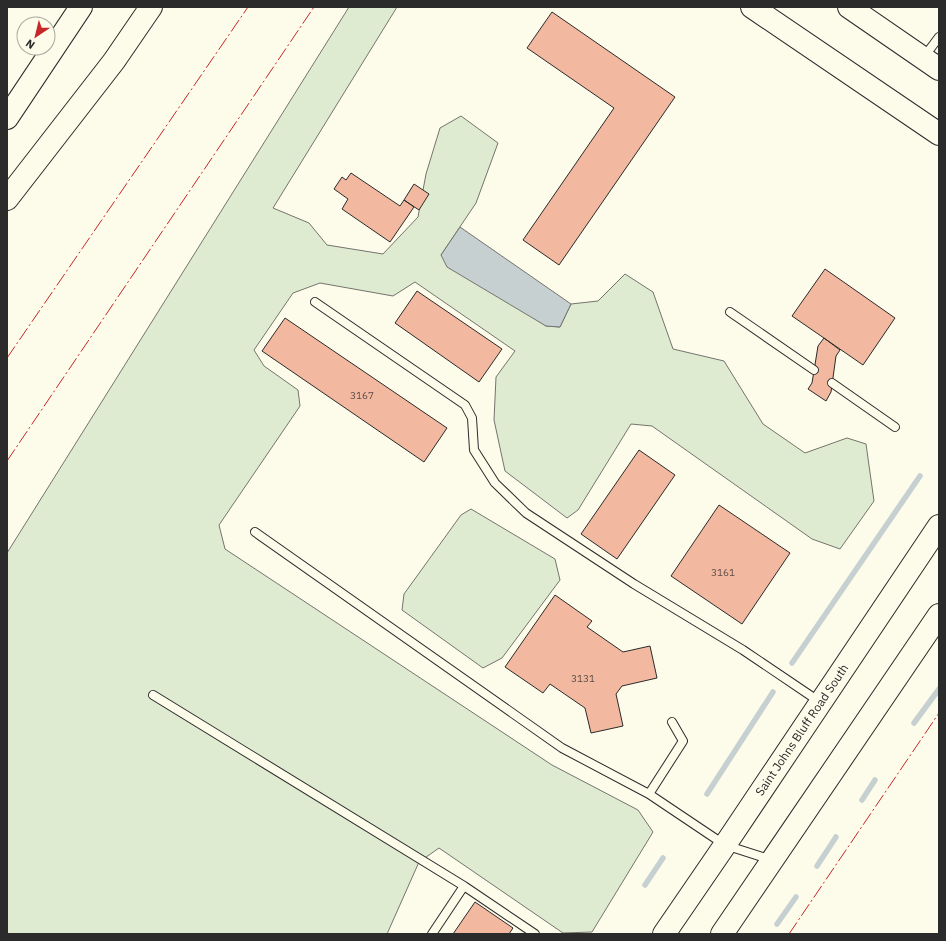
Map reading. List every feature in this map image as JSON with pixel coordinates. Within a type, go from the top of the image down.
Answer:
[{"type":"main road","points":[[7,118],[81,7]]},
{"type":"main road","points":[[7,199],[114,61],[151,7]]},
{"type":"main road","points":[[752,7],[939,134]]},
{"type":"main road","points":[[849,7],[931,63]]},
{"type":"main road","name":"Saint Johns Bluff Road South","points":[[664,934],[939,526]]},
{"type":"main road","points":[[722,934],[939,615]]},
{"type":"lane","points":[[931,63],[939,37]]},
{"type":"lane","points":[[315,302],[465,405],[472,418],[474,450],[495,484],[526,513],[634,584],[743,650],[821,703]]},
{"type":"lane","points":[[730,312],[814,370]]},
{"type":"lane","points":[[832,383],[895,427]]},
{"type":"lane","points":[[255,532],[562,748],[649,794],[725,845],[772,860]]},
{"type":"lane","points":[[153,695],[464,886],[535,934]]},
{"type":"lane","points":[[649,794],[683,741],[672,722]]},
{"type":"lane","points":[[432,934],[464,886]]},
{"type":"green space","points":[[349,7],[397,7],[273,208],[309,223],[327,245],[383,254],[418,217],[426,174],[440,128],[461,116],[498,143],[476,203],[441,255],[546,326],[560,327],[571,304],[598,301],[625,274],[653,292],[673,349],[724,361],[763,424],[805,453],[847,438],[866,444],[874,501],[840,549],[812,539],[652,426],[631,424],[578,510],[567,518],[505,471],[494,420],[496,377],[515,351],[415,282],[393,296],[320,283],[293,293],[254,350],[264,366],[298,390],[300,406],[219,525],[225,549],[552,765],[638,810],[653,832],[592,932],[563,933],[439,848],[419,862],[387,934],[7,934],[7,553]]},
{"type":"green space","points":[[471,509],[555,559],[560,580],[502,658],[483,668],[402,610],[404,594],[461,515]]},
{"type":"shaded area","points":[[460,227],[571,304],[560,327],[546,326],[447,267],[441,255]]},
{"type":"building","points":[[552,12],[675,97],[559,265],[523,240],[614,108],[527,48]]},
{"type":"building","points":[[351,173],[400,206],[404,200],[414,207],[390,242],[342,209],[348,199],[334,189],[342,177],[346,180]]},
{"type":"building","points":[[414,184],[429,194],[419,210],[404,200]]},
{"type":"building","points":[[825,269],[895,318],[863,365],[792,316]]},
{"type":"building","points":[[417,291],[502,349],[479,382],[395,323]]},
{"type":"building","points":[[285,318],[447,428],[424,462],[262,351]]},
{"type":"building","points":[[824,338],[840,350],[836,356],[831,392],[826,401],[808,389],[812,383],[818,346]]},
{"type":"building","points":[[639,450],[675,475],[617,559],[581,534]]},
{"type":"building","points":[[719,505],[790,553],[742,624],[671,576]]},
{"type":"building","points":[[555,595],[592,621],[587,627],[623,652],[650,646],[657,678],[622,686],[616,694],[623,726],[591,733],[585,708],[550,684],[543,693],[505,667]]},
{"type":"building","points":[[475,902],[513,928],[509,934],[453,934]]},
{"type":"waterway","points":[[792,663],[920,476]]},
{"type":"waterway","points":[[914,723],[939,689]]},
{"type":"waterway","points":[[707,794],[773,692]]},
{"type":"waterway","points":[[862,800],[875,780]]},
{"type":"waterway","points":[[817,866],[836,837]]},
{"type":"waterway","points":[[645,885],[663,858]]},
{"type":"waterway","points":[[777,924],[796,897]]},
{"type":"power","points":[[7,358],[248,7]]},
{"type":"power","points":[[7,461],[314,7]]},
{"type":"power","points":[[789,934],[939,713]]}]
